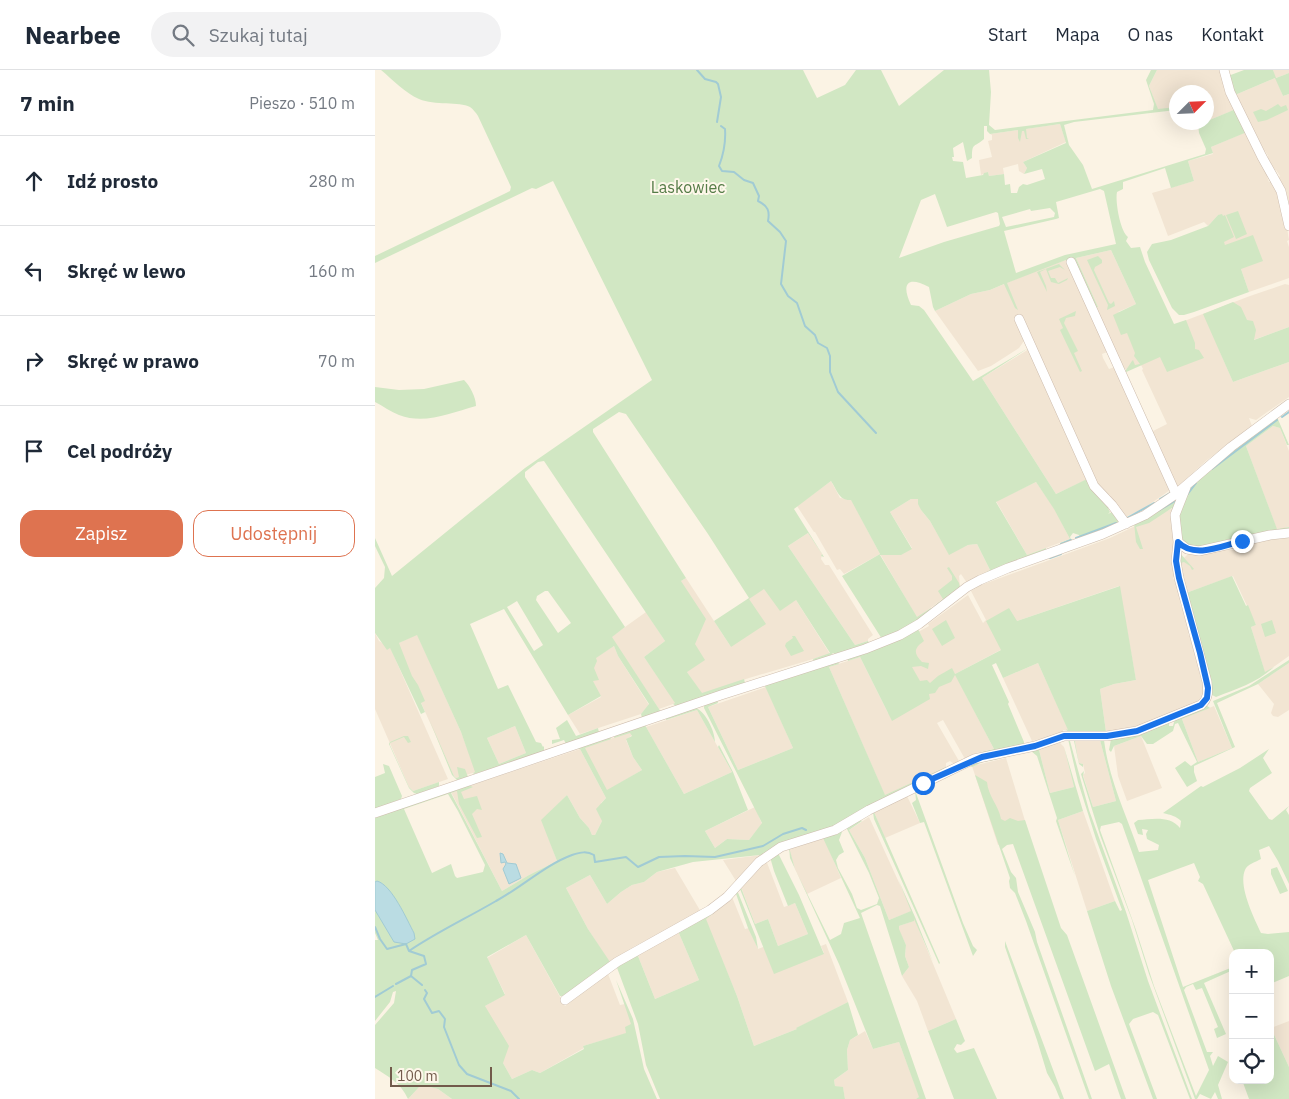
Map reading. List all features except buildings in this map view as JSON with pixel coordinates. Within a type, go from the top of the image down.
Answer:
[{"type":"street","points":[[1224,70],[1230,92],[1283,195],[1289,226]]},
{"type":"street","points":[[1071,262],[1176,494]]},
{"type":"street","points":[[1019,320],[1094,486],[1112,505],[1126,524]]},
{"type":"street","points":[[375,813],[721,695],[882,643],[913,628],[967,587],[980,580],[1126,524],[1145,514],[1176,494],[1231,447],[1289,404]]},
{"type":"street","points":[[565,1000],[617,962],[710,910],[727,897],[759,862],[779,848],[835,830],[869,810],[975,759],[1035,746],[1064,736],[1107,736],[1137,731],[1201,705],[1207,698],[1208,688],[1176,561],[1178,542],[1175,515],[1187,484]]},
{"type":"street","points":[[1178,542],[1187,549],[1199,551],[1289,533]]},
{"type":"shaded area","points":[[1157,70],[1221,70],[1234,110],[1214,118],[1214,85],[1169,85],[1169,108],[1158,110],[1149,86]]},
{"type":"shaded area","points":[[1273,70],[1289,70],[1289,73],[1276,78],[1283,96],[1289,94],[1289,204],[1286,191],[1278,179],[1280,176],[1276,170],[1273,170],[1267,159],[1268,156],[1262,150],[1246,114],[1235,95],[1275,78]]},
{"type":"shaded area","points":[[1060,124],[1066,142],[1023,162],[1027,168],[1024,174],[1019,171],[1018,164],[1003,168],[1004,174],[989,176],[988,172],[981,175],[979,160],[992,157],[988,141],[992,140],[992,135],[990,134]]},
{"type":"shaded area","points":[[1246,132],[1268,174],[1269,182],[1272,182],[1277,192],[1289,240],[1287,241],[1289,247],[1289,278],[1249,292],[1241,269],[1223,242],[1218,215],[1208,226],[1204,222],[1168,236],[1152,193],[1194,181],[1188,161],[1213,154],[1211,147]]},
{"type":"shaded area","points":[[1111,250],[1136,304],[1118,312],[1150,334],[1250,296],[1285,284],[1289,285],[1289,327],[1220,352],[1233,382],[1289,362],[1289,397],[1256,420],[1249,418],[1252,426],[1207,460],[1177,487],[1151,432],[1167,424],[1143,369],[1141,365],[1126,370],[1121,364],[1076,258]]},
{"type":"shaded area","points":[[1066,260],[1107,349],[1107,352],[1102,354],[1103,358],[1109,369],[1115,367],[1170,490],[1146,507],[1126,517],[1123,516],[1110,495],[1099,488],[1077,438],[1026,338],[1019,348],[991,366],[978,371],[935,311],[971,294],[990,290]]},
{"type":"shaded area","points":[[1029,349],[1065,428],[1064,430],[1088,479],[1056,494],[982,378]]},
{"type":"shaded area","points":[[1273,426],[1280,428],[1289,451],[1289,527],[1277,530],[1246,446]]},
{"type":"shaded area","points":[[831,481],[840,498],[851,499],[880,554],[844,574],[840,569],[837,570],[797,506]]},
{"type":"shaded area","points":[[1036,482],[1054,508],[1070,539],[1027,555],[996,501]]},
{"type":"shaded area","points":[[918,498],[921,510],[930,521],[949,554],[968,545],[977,544],[990,570],[967,583],[961,574],[959,576],[960,586],[917,618],[880,554],[912,548],[890,512],[911,499]]},
{"type":"shaded area","points":[[1173,508],[1171,522],[1175,575],[1173,578],[1177,585],[1181,607],[1184,609],[1190,629],[1188,631],[1189,636],[1193,636],[1201,671],[1199,672],[1204,689],[1203,697],[1198,703],[1146,724],[1106,732],[1100,689],[1136,680],[1119,586],[1017,621],[1025,637],[955,674],[994,749],[976,753],[965,759],[943,720],[937,723],[959,761],[954,764],[950,761],[946,763],[946,767],[885,796],[829,667],[860,657],[888,713],[898,643],[929,626],[928,624],[968,595],[983,623],[986,620],[971,591],[981,585],[1110,538]]},
{"type":"shaded area","points":[[808,533],[822,554],[821,559],[825,565],[829,565],[873,635],[868,641],[855,645],[788,546]]},
{"type":"shaded area","points":[[1289,537],[1289,656],[1265,673],[1251,627],[1256,625],[1233,576],[1186,593],[1180,567],[1181,556],[1184,558],[1189,553],[1227,548],[1227,550],[1236,550],[1242,548],[1245,542]]},
{"type":"shaded area","points":[[686,578],[731,647],[749,598],[764,588],[796,600],[830,654],[702,694],[687,672],[695,644],[681,581]]},
{"type":"shaded area","points":[[646,612],[665,641],[644,657],[676,703],[659,709],[611,637]]},
{"type":"shaded area","points":[[375,633],[379,641],[390,647],[448,779],[413,791],[409,787],[375,709]]},
{"type":"shaded area","points":[[417,634],[461,732],[476,772],[456,778],[454,776],[395,645]]},
{"type":"shaded area","points":[[614,646],[618,656],[649,705],[641,714],[580,734],[568,715],[601,697],[585,666],[589,661]]},
{"type":"shaded area","points":[[1038,663],[1069,731],[1063,730],[1063,733],[1032,741],[1003,678]]},
{"type":"shaded area","points":[[1289,663],[1289,710],[1278,717],[1273,716],[1271,713],[1274,704],[1258,684]]},
{"type":"shaded area","points":[[766,687],[793,748],[738,770],[708,707]]},
{"type":"shaded area","points":[[1214,706],[1232,748],[1198,762],[1182,719]]},
{"type":"shaded area","points":[[697,710],[732,772],[684,794],[646,727]]},
{"type":"shaded area","points":[[515,726],[526,753],[499,764],[487,738]]},
{"type":"shaded area","points":[[630,732],[632,735],[626,740],[633,757],[642,770],[607,791],[584,748]]},
{"type":"shaded area","points":[[1141,736],[1162,788],[1127,801],[1118,776],[1114,746]]},
{"type":"shaded area","points":[[1076,740],[1100,740],[1116,801],[1093,807],[1083,775],[1085,773],[1083,764],[1079,763]]},
{"type":"shaded area","points":[[1060,743],[1064,747],[1074,787],[1050,793],[1039,750],[1046,746]]},
{"type":"shaded area","points":[[580,749],[606,798],[601,803],[602,821],[595,835],[592,835],[589,828],[580,818],[567,795],[542,820],[557,861],[502,891],[451,792]]},
{"type":"shaded area","points":[[1006,758],[1029,834],[998,845],[972,766]]},
{"type":"shaded area","points":[[907,796],[920,823],[885,838],[874,812]]},
{"type":"shaded area","points":[[755,807],[762,824],[749,840],[727,839],[715,848],[705,831]]},
{"type":"shaded area","points":[[1083,811],[1115,901],[1087,911],[1058,820]]},
{"type":"shaded area","points":[[869,817],[912,911],[889,920],[865,858],[849,830]]},
{"type":"shaded area","points":[[824,838],[841,878],[807,894],[795,869],[789,849]]},
{"type":"shaded area","points":[[761,855],[736,881],[723,860]]},
{"type":"shaded area","points":[[766,860],[784,907],[795,903],[808,934],[778,946],[768,919],[755,924],[741,887]]},
{"type":"shaded area","points":[[675,868],[701,912],[635,946],[609,962],[588,929],[566,888],[590,875],[607,904],[632,885],[644,882],[657,872]]},
{"type":"shaded area","points":[[732,897],[745,929],[749,928],[758,949],[763,947],[824,953],[821,946],[826,944],[848,1002],[797,1029],[754,1046],[737,996],[705,919],[726,904]]},
{"type":"shaded area","points":[[914,918],[956,1019],[928,1031],[917,1001],[902,976],[909,967],[905,956],[906,945],[898,929],[899,926],[913,921]]},
{"type":"shaded area","points":[[678,931],[699,980],[655,999],[638,956],[639,952]]},
{"type":"shaded area","points":[[526,935],[565,1006],[608,974],[620,1005],[625,1004],[635,1031],[583,1046],[584,1048],[540,1073],[532,1070],[512,1079],[503,1063],[485,1006],[505,994],[487,958]]},
{"type":"shaded area","points":[[1289,1021],[1289,1067],[1274,1034],[1274,1027]]},
{"type":"shaded area","points":[[865,1031],[873,1049],[899,1042],[920,1098],[845,1099],[843,1088],[835,1086],[834,1080],[848,1070],[847,1050],[850,1040]]},
{"type":"shaded area","points":[[421,1085],[438,1089],[452,1099],[408,1099]]},
{"type":"green space","name":"Laskowiec","points":[[381,70],[803,70],[817,98],[845,85],[856,70],[881,70],[899,106],[944,70],[989,70],[991,92],[989,125],[995,130],[1153,110],[1154,104],[1146,80],[1151,70],[1157,70],[1149,86],[1158,109],[1169,108],[1169,111],[1074,122],[1064,125],[1069,145],[1083,165],[1092,189],[1205,154],[1206,149],[1199,130],[1214,130],[1214,118],[1236,109],[1239,121],[1242,121],[1247,132],[1211,147],[1213,153],[1188,161],[1194,181],[1171,188],[1165,168],[1123,182],[1123,189],[1117,192],[1119,216],[1125,234],[1128,237],[1126,241],[1131,248],[1140,247],[1174,324],[1186,320],[1195,343],[1195,349],[1199,350],[1204,358],[1167,372],[1160,357],[1124,373],[1133,360],[1135,365],[1140,364],[1134,356],[1135,353],[1127,333],[1121,335],[1113,315],[1136,304],[1111,250],[1076,258],[1098,307],[1095,309],[1066,260],[1007,283],[1018,310],[1015,308],[1004,284],[990,290],[971,294],[935,311],[929,287],[921,283],[911,282],[907,287],[911,305],[919,306],[924,310],[973,381],[1030,347],[982,378],[1056,494],[1087,479],[1110,507],[1108,508],[1110,512],[1108,514],[1112,512],[1112,510],[1120,523],[1081,539],[1079,535],[1073,533],[1070,537],[1072,542],[1061,546],[1060,543],[1070,539],[1054,509],[1036,482],[996,502],[1027,555],[1046,548],[1046,552],[967,583],[990,570],[977,544],[968,545],[949,555],[930,521],[921,510],[918,499],[911,499],[890,512],[912,549],[901,555],[880,555],[917,617],[931,608],[931,611],[906,628],[882,639],[842,576],[880,554],[851,500],[841,497],[831,481],[794,509],[824,557],[821,556],[822,554],[808,533],[788,546],[855,645],[868,641],[870,644],[833,653],[829,657],[814,662],[813,659],[830,653],[796,600],[780,611],[764,589],[749,599],[766,624],[731,647],[714,621],[749,598],[626,414],[619,412],[593,429],[593,432],[686,578],[681,581],[706,619],[695,644],[705,660],[687,672],[702,693],[744,679],[745,683],[676,706],[673,704],[675,703],[644,657],[665,641],[544,461],[538,462],[525,472],[525,477],[625,627],[612,637],[661,712],[642,718],[641,714],[649,704],[618,656],[614,646],[596,658],[597,661],[594,668],[599,680],[593,681],[601,696],[568,715],[504,609],[470,624],[498,689],[508,685],[536,742],[544,746],[544,752],[474,774],[475,772],[461,732],[417,635],[399,643],[412,676],[425,701],[421,703],[425,712],[421,714],[390,648],[387,650],[375,633],[375,588],[384,578],[385,567],[375,546],[375,538],[392,576],[525,468],[652,380],[553,181],[536,189],[532,188],[375,263],[375,256],[510,191],[511,187],[478,116],[470,107],[460,104],[425,101],[404,90]],"holes":[[[1060,124],[1066,143],[1023,162],[1027,168],[1024,174],[1042,169],[1045,179],[1027,185],[1023,184],[1019,187],[1017,193],[1011,193],[1010,184],[1005,185],[1004,174],[989,176],[988,172],[983,175],[966,178],[963,162],[953,161],[953,148],[963,142],[967,161],[972,158],[973,147],[984,139],[984,126],[987,126],[987,131],[990,134],[1018,130],[1020,142],[1022,131],[1024,131],[1026,139],[1029,139],[1027,138],[1026,129]],[[1100,189],[1104,191],[1116,244],[1065,255],[1016,273],[1004,231],[1059,218],[1056,202]],[[935,194],[947,227],[996,212],[998,213],[1000,224],[999,226],[944,242],[899,258],[921,200]],[[1050,208],[1055,213],[1054,217],[1006,227],[1002,217],[1030,209],[1031,211]],[[548,591],[571,623],[558,633],[536,600],[537,596]],[[517,601],[543,645],[534,651],[507,607]],[[515,726],[526,753],[499,764],[487,738]]]},
{"type":"green space","points":[[1244,70],[1273,70],[1276,78],[1289,73],[1289,94],[1283,96],[1275,78],[1235,95],[1228,76]]},
{"type":"green space","points":[[1278,104],[1281,107],[1286,105],[1288,110],[1258,122],[1253,112],[1261,109],[1266,111]]},
{"type":"green space","points":[[1238,211],[1247,234],[1236,239],[1226,215]]},
{"type":"green space","points":[[1222,214],[1223,216],[1225,215],[1234,237],[1224,242],[1225,245],[1253,235],[1263,261],[1241,269],[1249,292],[1194,312],[1179,315],[1172,308],[1147,252],[1152,244],[1171,240],[1208,226],[1218,215]]},
{"type":"green space","points":[[1098,256],[1102,263],[1095,267],[1094,270],[1109,303],[1111,304],[1114,301],[1115,306],[1107,310],[1108,305],[1087,260]]},
{"type":"green space","points":[[1059,264],[1065,270],[1060,267],[1048,271],[1051,278],[1055,278],[1058,283],[1068,278],[1059,284],[1051,282],[1046,269],[1040,272],[1047,292],[1037,272]]},
{"type":"green space","points":[[1233,302],[1241,307],[1247,320],[1253,321],[1256,330],[1254,340],[1289,327],[1289,362],[1233,382],[1203,314]]},
{"type":"green space","points":[[1076,311],[1075,316],[1066,318],[1064,323],[1078,351],[1074,353],[1082,371],[1080,372],[1060,330],[1063,328],[1059,319]]},
{"type":"green space","points":[[464,380],[472,392],[476,406],[447,415],[418,419],[409,418],[396,414],[375,402],[375,387],[399,390],[424,389]]},
{"type":"green space","points":[[1277,417],[1289,445],[1287,445],[1280,428],[1273,426],[1246,446],[1277,529],[1289,527],[1289,530],[1214,546],[1188,547],[1178,533],[1177,520],[1184,496],[1192,484]]},
{"type":"green space","points":[[1177,497],[1172,527],[1172,508],[1149,523],[1136,527],[1143,549],[1140,549],[1136,542],[1134,523]]},
{"type":"green space","points":[[1179,552],[1194,569],[1192,570],[1184,562],[1181,563],[1186,593],[1232,576],[1246,606],[1248,605],[1256,625],[1251,627],[1265,672],[1274,667],[1254,681],[1216,697],[1212,695],[1205,659],[1184,594]]},
{"type":"green space","points":[[949,567],[960,588],[936,607],[934,606],[943,599],[938,591],[952,580],[952,576],[947,568]]},
{"type":"green space","points":[[1120,586],[1136,680],[1100,689],[1106,732],[1122,730],[1120,732],[1106,734],[1069,733],[1038,663],[1003,678],[996,663],[992,665],[1009,702],[1008,704],[1024,746],[984,755],[982,752],[994,749],[955,675],[951,682],[939,687],[935,693],[929,694],[930,699],[892,721],[860,657],[848,661],[847,657],[885,645],[918,629],[924,641],[918,646],[916,653],[922,662],[929,663],[928,669],[921,666],[912,667],[920,681],[927,680],[930,683],[952,668],[955,674],[1001,650],[986,621],[1009,608],[1017,621]]},
{"type":"green space","points":[[946,620],[955,638],[942,646],[932,629]]},
{"type":"green space","points":[[1272,620],[1276,633],[1265,637],[1261,624]]},
{"type":"green space","points":[[792,636],[795,636],[804,651],[791,656],[785,646],[793,638]]},
{"type":"green space","points":[[1289,660],[1289,663],[1258,684],[1217,703],[1235,747],[1194,766],[1197,781],[1187,787],[1175,768],[1185,761],[1191,766],[1197,762],[1178,723],[1175,724],[1173,731],[1153,744],[1147,744],[1141,736],[1114,746],[1111,752],[1109,750],[1111,739],[1169,721],[1169,726],[1173,726],[1175,719],[1206,705],[1210,708],[1182,719],[1198,762],[1232,748],[1213,701],[1249,686]]},
{"type":"green space","points":[[837,661],[839,664],[829,667],[885,795],[946,767],[946,769],[844,824],[798,839],[734,884],[760,855],[693,862],[657,872],[644,882],[632,885],[621,892],[607,904],[590,875],[566,888],[588,929],[610,962],[567,996],[560,996],[526,935],[487,957],[505,995],[485,1006],[509,1046],[503,1063],[512,1079],[532,1070],[540,1073],[584,1049],[583,1046],[626,1033],[625,1027],[631,1024],[616,980],[633,1019],[644,1069],[657,1099],[452,1099],[438,1089],[421,1085],[408,1099],[398,1085],[375,1068],[375,1025],[394,1003],[396,991],[393,992],[390,1002],[375,1021],[375,940],[378,940],[375,933],[375,816],[468,785],[473,787],[461,792],[464,799],[477,796],[482,810],[477,809],[472,814],[482,837],[477,838],[459,804],[457,791],[451,793],[502,891],[557,861],[541,820],[567,795],[580,818],[589,828],[592,835],[595,835],[602,821],[596,809],[606,798],[580,749],[578,749],[579,747],[610,736],[611,739],[585,748],[607,790],[642,770],[633,757],[626,739],[632,736],[630,733],[614,738],[615,735],[645,725],[684,794],[732,772],[718,747],[719,745],[733,772],[748,810],[705,831],[715,848],[727,839],[749,840],[762,823],[704,705],[717,700],[718,703],[708,707],[738,770],[793,748],[764,684]],"holes":[[[448,794],[485,865],[483,872],[457,878],[451,864],[432,873],[404,809]]]},
{"type":"green space","points":[[694,707],[702,712],[709,722],[715,742],[697,710],[666,720],[666,718]]},
{"type":"green space","points":[[429,719],[454,776],[456,778],[459,777],[457,767],[465,769],[468,777],[457,780],[452,775]]},
{"type":"green space","points":[[567,720],[576,736],[598,728],[599,733],[566,744],[564,740],[552,744],[552,740],[560,739],[556,728]]},
{"type":"green space","points":[[404,736],[408,736],[411,742],[408,743],[404,737],[390,743],[390,745],[409,787],[413,791],[439,782],[439,786],[417,794],[414,793],[409,788],[389,744],[390,742]]},
{"type":"green space","points":[[1068,739],[1089,810],[1126,912],[1148,981],[1192,1099],[1190,1099],[1158,1015],[1153,1012],[1133,1019],[1129,1024],[1157,1099],[1153,1099],[1111,986],[1087,911],[1115,901],[1120,911],[1122,910],[1096,839],[1078,782]]},
{"type":"green space","points":[[1075,739],[1104,740],[1114,783],[1139,852],[1158,850],[1159,845],[1147,839],[1146,834],[1148,830],[1142,829],[1143,835],[1138,834],[1134,823],[1138,820],[1166,819],[1180,828],[1181,821],[1179,819],[1163,813],[1201,786],[1203,787],[1240,768],[1269,749],[1263,758],[1272,773],[1250,788],[1249,791],[1269,819],[1272,820],[1289,806],[1286,810],[1289,815],[1289,884],[1269,846],[1259,850],[1261,859],[1246,868],[1243,877],[1245,893],[1261,933],[1289,932],[1289,976],[1274,982],[1274,949],[1233,949],[1203,884],[1198,881],[1200,877],[1194,863],[1148,880],[1183,987],[1229,969],[1229,972],[1204,983],[1226,1034],[1217,1038],[1214,1029],[1218,1027],[1202,988],[1196,990],[1193,984],[1184,990],[1207,1052],[1213,1052],[1210,1056],[1213,1066],[1218,1056],[1228,1062],[1218,1085],[1222,1099],[1218,1099],[1215,1092],[1211,1099],[1200,1094],[1195,1099],[1149,974],[1132,920],[1100,835],[1081,774],[1084,771],[1083,776],[1093,807],[1116,801],[1100,740],[1076,740],[1079,763],[1083,764],[1083,767],[1079,764]],"holes":[[[1119,822],[1122,824],[1209,1070],[1196,1096],[1154,986],[1100,830],[1101,826]]]},
{"type":"green space","points":[[1046,746],[1039,750],[1050,793],[1074,787],[1064,747],[1083,811],[1058,820],[1075,876],[1056,821],[1057,818],[1037,756],[1031,751],[1002,758],[1003,756]]},
{"type":"green space","points":[[999,756],[999,759],[970,766],[947,776],[945,779],[942,778],[918,790],[916,793],[963,923],[973,946],[977,950],[973,956],[924,822],[920,823],[912,803],[916,800],[915,791],[971,763]]},
{"type":"green space","points":[[383,764],[389,766],[402,796],[401,799],[375,809],[375,777],[385,773]]},
{"type":"green space","points":[[975,775],[987,782],[989,792],[1001,819],[1005,821],[1010,818],[1018,821],[1025,820],[1061,928],[1067,935],[1126,1099],[1121,1099],[1109,1064],[1095,1071],[1013,844],[1007,845],[1002,849],[1011,872],[1016,878],[1018,892],[1035,932],[1092,1099],[1089,1099],[1026,921],[1015,893],[1010,888],[1010,878]]},
{"type":"green space","points":[[873,812],[940,963],[939,964],[874,819]]},
{"type":"green space","points":[[859,819],[862,821],[849,830],[865,858],[889,920],[911,911],[898,879],[933,962],[914,919],[914,921],[899,926],[906,945],[905,956],[909,967],[902,976],[880,906],[877,905],[861,913],[926,1099],[916,1099],[919,1097],[899,1042],[873,1049],[839,964],[796,872],[830,940],[841,934],[844,923],[860,918],[823,838],[840,829],[842,832],[839,840],[844,852],[836,860],[857,908],[861,910],[877,904],[879,898],[846,827]]},
{"type":"green space","points":[[789,847],[795,869],[790,858]]},
{"type":"green space","points":[[778,853],[799,895],[824,954],[774,974],[740,885],[755,924],[768,919],[778,946],[808,934],[795,903],[788,906],[774,871],[770,857]]},
{"type":"green space","points":[[1277,867],[1288,891],[1280,894],[1271,874],[1271,869]]},
{"type":"green space","points":[[737,890],[756,937],[758,949],[748,928],[735,891]]},
{"type":"green space","points":[[717,907],[720,908],[706,919],[737,996],[754,1046],[797,1029],[848,1002],[858,1035],[850,1040],[847,1050],[848,1070],[834,1080],[835,1086],[843,1087],[845,1099],[660,1099],[646,1065],[638,1024],[616,965],[639,952],[638,956],[655,999],[699,980],[678,931]]},
{"type":"green space","points":[[1005,941],[1064,1099],[1060,1099],[1047,1073],[1005,947]]},
{"type":"green space","points":[[956,1019],[965,1041],[961,1045],[957,1044],[954,1049],[957,1053],[974,1048],[997,1099],[954,1099],[928,1031]]},
{"type":"green space","points":[[1274,1034],[1289,1067],[1289,1099],[1249,1099],[1243,1084],[1274,1084]]},
{"type":"water","points":[[500,853],[503,854],[507,863],[516,864],[521,878],[509,884],[503,869],[506,864],[505,862],[501,863]]},
{"type":"water","points":[[375,882],[383,884],[393,896],[414,933],[415,939],[406,944],[394,942],[375,910]]},
{"type":"waterway","points":[[697,70],[705,79],[718,84],[721,97],[717,122]]},
{"type":"waterway","points":[[721,126],[725,129],[725,139],[719,166],[722,171],[734,172],[744,180],[753,183],[759,196],[758,201],[764,205],[769,214],[768,221],[780,232],[786,241],[781,284],[788,296],[797,303],[805,326],[815,335],[818,343],[827,348],[830,356],[830,372],[838,392],[876,433]]},
{"type":"waterway","points":[[1282,417],[1289,412]]},
{"type":"waterway","points":[[1212,469],[1277,420]]},
{"type":"waterway","points":[[1187,495],[1196,483]]},
{"type":"waterway","points":[[1160,499],[1170,493]]},
{"type":"waterway","points":[[1158,511],[1175,501]]},
{"type":"waterway","points":[[1127,518],[1154,503]]},
{"type":"waterway","points":[[1076,538],[1116,523]]},
{"type":"waterway","points":[[1061,544],[1071,540]]},
{"type":"waterway","points":[[1050,558],[1061,554]]},
{"type":"waterway","points":[[409,951],[506,895],[552,864],[575,854],[589,853],[594,855],[595,862],[626,857],[638,867],[659,857],[715,857],[763,846],[783,834],[802,828],[806,830]]},
{"type":"waterway","points":[[375,927],[387,949],[406,944],[409,951],[424,956],[426,964],[412,970],[411,976]]},
{"type":"waterway","points":[[411,976],[422,985]]},
{"type":"waterway","points":[[396,984],[411,976]]},
{"type":"waterway","points":[[375,997],[393,986]]},
{"type":"waterway","points":[[425,990],[427,993],[424,999],[432,1013],[439,1011],[445,1019],[444,1027],[459,1065],[467,1074],[511,1091],[519,1099]]},
{"type":"route","points":[[923,783],[975,759],[1035,746],[1064,736],[1107,736],[1137,731],[1205,702],[1208,688],[1179,578],[1176,561],[1178,542],[1187,549],[1199,551],[1242,541]]}]
